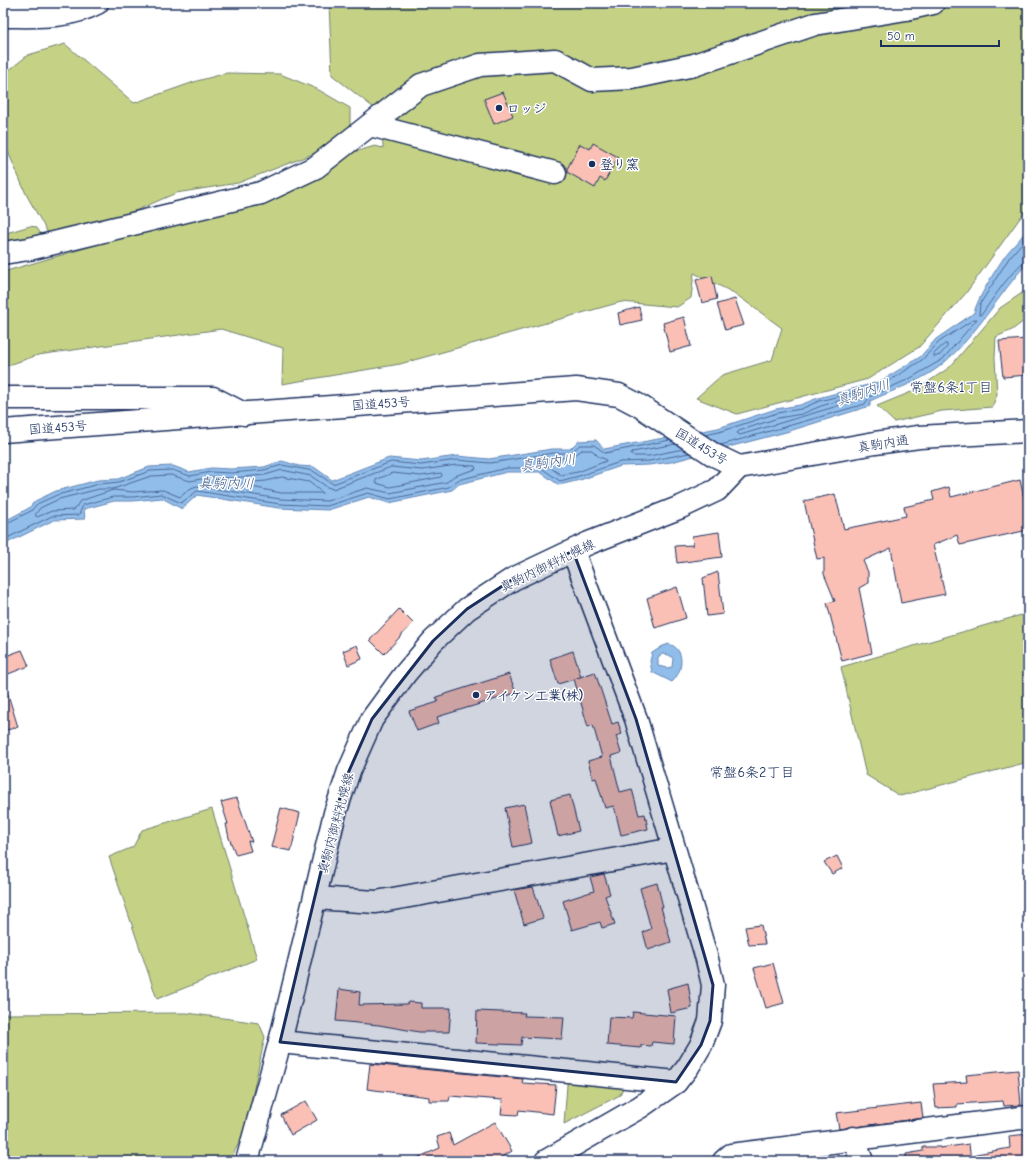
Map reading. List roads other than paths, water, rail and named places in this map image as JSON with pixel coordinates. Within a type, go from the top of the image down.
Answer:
[{"type":"main road","points":[[3,16],[63,15],[84,10],[97,3]]},
{"type":"main road","points":[[3,253],[29,249],[261,193],[316,167],[420,85],[480,65],[555,60],[592,80],[632,78],[694,65],[816,24],[933,3]]},
{"type":"main road","points":[[370,125],[555,174]]},
{"type":"main road","name":"国道453号","points":[[3,431],[576,389],[618,395],[640,406],[714,455],[739,467]]},
{"type":"main road","points":[[3,398],[213,398],[244,414]]},
{"type":"main road","name":"真駒内通","points":[[739,467],[875,443],[919,437],[1028,431]]},
{"type":"main road","name":"真駒内御料札幌線","points":[[247,1161],[280,1042],[335,813],[349,771],[372,719],[405,674],[433,641],[468,609],[513,579],[573,551],[717,490],[739,467]]},
{"type":"main road","points":[[546,1161],[640,1107],[676,1082],[688,1068],[701,1046],[710,1021],[713,985],[707,959],[636,719],[573,551]]},
{"type":"main road","points":[[315,898],[376,902],[674,849]]},
{"type":"main road","points":[[280,1042],[676,1082]]},
{"type":"main road","points":[[724,1161],[731,1155],[853,1138],[1028,1117]]},
{"type":"main road","points":[[853,1138],[862,1161]]},
{"type":"water","name":"真駒内川","points":[[1028,226],[1028,262],[958,350],[929,374],[870,401],[870,406],[786,432],[671,462],[649,465],[621,466],[580,480],[559,485],[540,472],[507,472],[459,484],[452,490],[389,503],[369,497],[328,510],[279,508],[197,495],[182,509],[162,498],[114,501],[84,509],[85,519],[54,520],[3,545],[3,522],[29,508],[35,501],[56,491],[98,480],[118,479],[149,467],[173,466],[189,472],[211,468],[231,469],[264,467],[282,461],[299,466],[314,467],[332,480],[389,458],[421,461],[457,456],[489,459],[552,449],[570,449],[578,441],[596,440],[604,449],[718,428],[776,409],[800,405],[818,398],[879,382],[920,357],[936,339],[974,313],[992,276],[1005,256],[1021,238]]},
{"type":"water","points":[[669,644],[678,651],[680,656],[681,661],[679,673],[672,682],[652,672],[650,661],[652,653]],"holes":[[[662,654],[669,655],[673,658],[672,667],[667,668],[658,666],[658,657]]]},
{"type":"place","name":"ロッジ","points":[[499,108]]},
{"type":"place","name":"登り窯","points":[[592,164]]},
{"type":"place","name":"アイケン工業(株)","points":[[476,695]]},
{"type":"district","name":"常盤6条1丁目","points":[[951,387]]},
{"type":"district","name":"常盤6条2丁目","points":[[752,772]]}]
